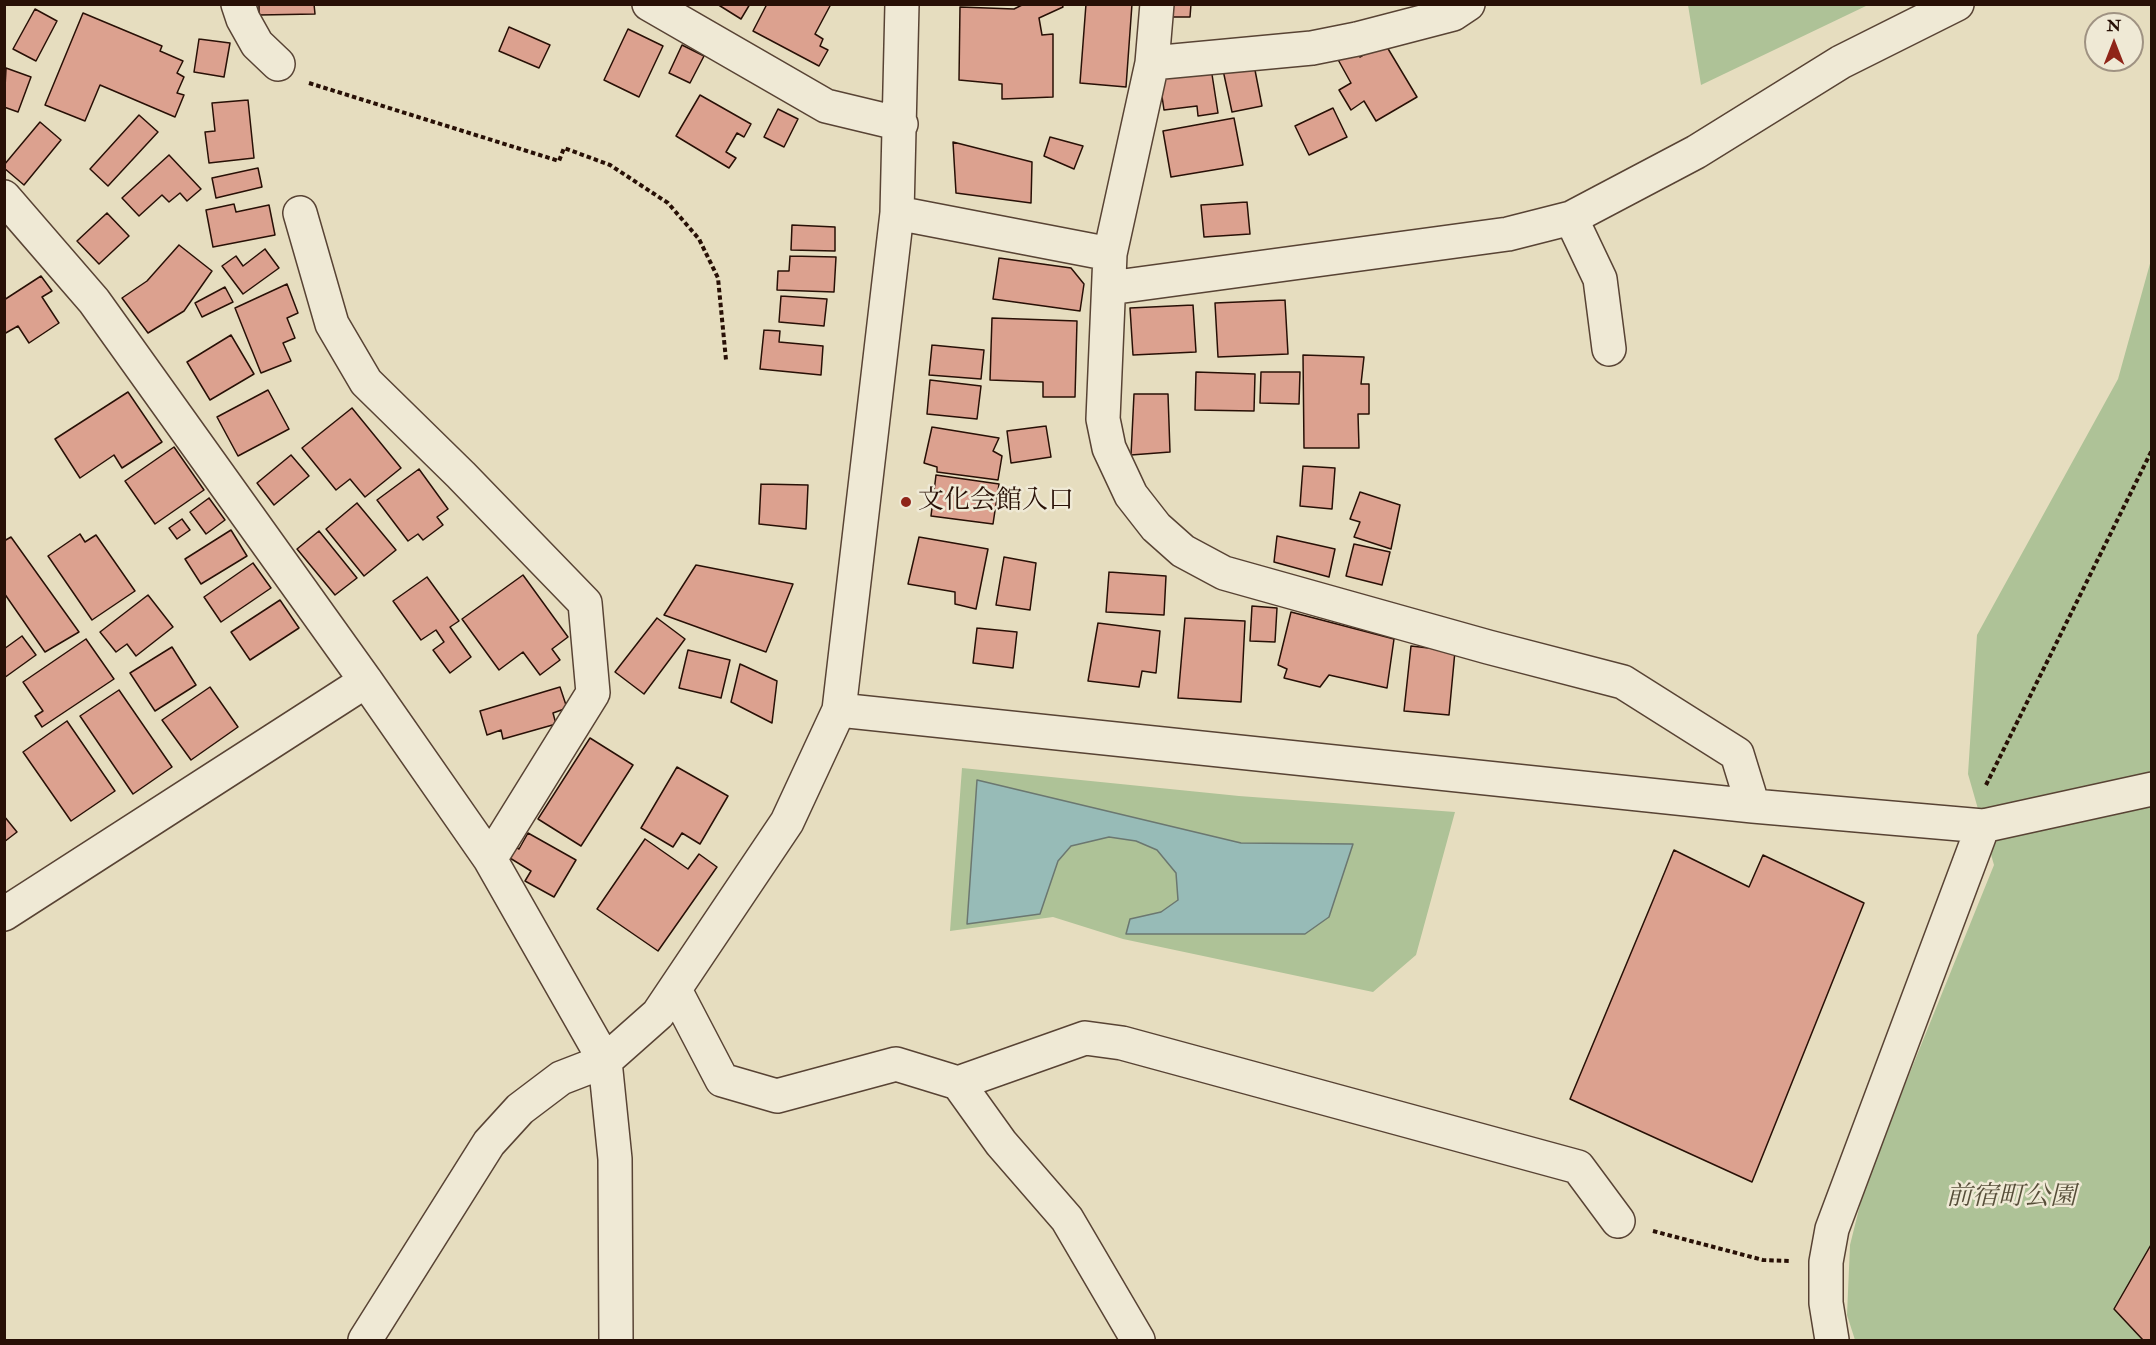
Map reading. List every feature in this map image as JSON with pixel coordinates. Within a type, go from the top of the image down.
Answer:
[{"type":"street","points":[[238,4],[243,19],[257,44],[278,64]]},
{"type":"street","points":[[649,4],[825,106],[901,124]]},
{"type":"street","points":[[364,1341],[489,1143],[520,1109],[561,1078],[605,1061],[658,1014],[787,822],[839,710],[897,213],[901,124],[902,4]]},
{"type":"street","points":[[1157,4],[1152,63],[1110,254],[1103,419],[1109,448],[1131,495],[1156,526],[1184,551],[1224,573],[1477,644],[1623,682],[1737,754],[1754,806]]},
{"type":"street","points":[[1152,63],[1312,48],[1453,14],[1468,4]]},
{"type":"street","points":[[1109,288],[1508,234],[1571,218],[1696,152],[1841,62],[1957,4]]},
{"type":"street","points":[[4,197],[94,301],[366,681],[490,859],[605,1061],[615,1160],[616,1341]]},
{"type":"street","points":[[300,213],[332,324],[366,382],[461,475],[585,603],[593,693],[490,859]]},
{"type":"street","points":[[897,213],[1110,254]]},
{"type":"street","points":[[1571,218],[1600,279],[1609,349]]},
{"type":"street","points":[[4,914],[366,681]]},
{"type":"street","points":[[839,710],[1754,806],[1983,826],[2151,789]]},
{"type":"street","points":[[1832,1341],[1826,1303],[1826,1262],[1832,1229],[1983,826]]},
{"type":"street","points":[[675,990],[722,1080],[777,1095],[896,1064],[958,1083],[1085,1038],[1122,1043],[1578,1167],[1618,1221]]},
{"type":"street","points":[[958,1083],[1001,1143],[1067,1219],[1138,1341]]},
{"type":"path","points":[[278,64],[307,82],[329,90],[558,161],[564,148],[620,171],[668,203],[699,239],[718,278],[726,360]]},
{"type":"path","points":[[1984,789],[2151,450]]},
{"type":"path","points":[[1618,1221],[1763,1260],[1826,1262]]},
{"type":"green space","points":[[1688,4],[1868,5],[1701,85]]},
{"type":"green space","name":"前宿町公園","points":[[2151,260],[2151,1340],[1855,1340],[1847,1315],[1850,1245],[1866,1181],[1994,865],[1968,774],[1977,635],[2118,379]]},
{"type":"green space","points":[[962,768],[1239,796],[1455,812],[1416,955],[1373,992],[1123,939],[1053,917],[950,931]]},
{"type":"water","points":[[977,780],[1241,843],[1353,844],[1329,917],[1305,934],[1126,934],[1130,919],[1161,912],[1178,900],[1176,873],[1157,850],[1136,841],[1109,837],[1071,846],[1058,861],[1040,914],[967,924]]},
{"type":"building","points":[[259,4],[314,4],[315,14],[259,15]]},
{"type":"building","points":[[717,4],[750,4],[741,19]]},
{"type":"building","points":[[767,4],[831,4],[815,34],[823,39],[820,46],[828,50],[819,66],[753,31]]},
{"type":"building","points":[[1024,4],[1062,4],[1063,7],[1039,18],[1042,35],[1053,34],[1053,97],[1002,99],[1002,84],[959,80],[960,7],[1014,9]]},
{"type":"building","points":[[1086,4],[1132,4],[1126,87],[1080,83]]},
{"type":"building","points":[[1169,4],[1191,4],[1190,17],[1168,17]]},
{"type":"building","points":[[35,9],[57,21],[36,61],[13,49]]},
{"type":"building","points":[[83,13],[162,46],[160,51],[183,61],[177,73],[184,77],[177,93],[184,95],[175,117],[100,85],[85,121],[45,105]]},
{"type":"building","points":[[509,27],[550,45],[539,68],[499,51]]},
{"type":"building","points":[[628,29],[663,46],[639,97],[604,80]]},
{"type":"building","points":[[199,39],[230,43],[224,77],[194,72]]},
{"type":"building","points":[[1384,42],[1417,97],[1376,121],[1364,101],[1351,110],[1339,90],[1351,83],[1336,56],[1353,46],[1360,57]]},
{"type":"building","points":[[682,45],[704,56],[690,83],[669,73]]},
{"type":"building","points":[[1254,65],[1262,106],[1232,112],[1223,70]]},
{"type":"building","points":[[6,68],[31,77],[18,112],[4,107]]},
{"type":"building","points":[[1211,68],[1218,113],[1198,116],[1197,106],[1164,110],[1159,76]]},
{"type":"building","points":[[700,95],[751,124],[744,137],[737,133],[726,152],[736,158],[729,168],[676,136]]},
{"type":"building","points":[[248,100],[254,158],[209,163],[205,132],[215,131],[212,103]]},
{"type":"building","points":[[1333,108],[1347,137],[1309,155],[1295,126]]},
{"type":"building","points":[[778,109],[798,119],[784,147],[764,137]]},
{"type":"building","points":[[139,115],[158,132],[108,186],[90,169]]},
{"type":"building","points":[[1234,118],[1243,165],[1171,177],[1163,131]]},
{"type":"building","points":[[40,122],[61,140],[24,185],[4,168],[4,165]]},
{"type":"building","points":[[1050,137],[1083,146],[1074,169],[1044,156]]},
{"type":"building","points":[[953,142],[1032,162],[1031,203],[956,193]]},
{"type":"building","points":[[169,155],[201,189],[187,201],[180,193],[169,202],[162,195],[139,216],[122,198]]},
{"type":"building","points":[[258,168],[262,187],[216,198],[212,178]]},
{"type":"building","points":[[1247,202],[1250,234],[1204,237],[1201,205]]},
{"type":"building","points":[[234,204],[236,212],[269,205],[275,235],[213,247],[206,210]]},
{"type":"building","points":[[107,213],[129,236],[99,264],[77,241]]},
{"type":"building","points":[[792,225],[835,227],[835,251],[791,250]]},
{"type":"building","points":[[179,245],[212,271],[184,311],[148,333],[122,298],[147,281]]},
{"type":"building","points":[[265,249],[279,268],[243,294],[222,266],[236,256],[243,266]]},
{"type":"building","points":[[790,256],[836,257],[834,292],[777,290],[778,271],[789,271]]},
{"type":"building","points":[[999,258],[1071,268],[1084,284],[1080,311],[993,299]]},
{"type":"building","points":[[41,276],[52,291],[42,297],[59,323],[29,343],[18,326],[4,334],[4,300]]},
{"type":"building","points":[[287,284],[298,313],[287,318],[295,338],[283,343],[291,361],[261,373],[235,308]]},
{"type":"building","points":[[225,287],[233,302],[202,317],[195,303]]},
{"type":"building","points":[[781,296],[827,299],[824,326],[779,322]]},
{"type":"building","points":[[1285,300],[1288,354],[1218,357],[1215,303]]},
{"type":"building","points":[[1193,305],[1196,352],[1133,355],[1130,308]]},
{"type":"building","points":[[992,318],[1077,321],[1075,397],[1043,397],[1043,382],[990,380]]},
{"type":"building","points":[[764,330],[780,331],[779,342],[823,346],[821,375],[760,369]]},
{"type":"building","points":[[231,335],[254,374],[210,400],[187,362]]},
{"type":"building","points":[[932,345],[984,350],[981,379],[929,375]]},
{"type":"building","points":[[1303,355],[1364,357],[1361,384],[1369,384],[1369,414],[1358,414],[1359,448],[1304,448]]},
{"type":"building","points":[[1196,372],[1255,374],[1254,411],[1195,410]]},
{"type":"building","points":[[1261,372],[1300,372],[1299,404],[1260,403]]},
{"type":"building","points":[[930,380],[981,386],[977,419],[927,414]]},
{"type":"building","points":[[268,390],[289,429],[238,456],[217,417]]},
{"type":"building","points":[[128,392],[162,442],[122,468],[114,455],[80,478],[55,439]]},
{"type":"building","points":[[1134,394],[1168,394],[1170,452],[1131,455]]},
{"type":"building","points":[[352,408],[401,468],[365,497],[350,479],[336,490],[302,448]]},
{"type":"building","points":[[1046,426],[1051,457],[1011,463],[1007,431]]},
{"type":"building","points":[[932,427],[999,438],[993,451],[1002,456],[998,480],[937,472],[937,467],[924,463]]},
{"type":"building","points":[[174,447],[204,490],[155,524],[125,481]]},
{"type":"building","points":[[291,455],[309,476],[274,505],[257,483]]},
{"type":"building","points":[[1303,466],[1335,468],[1332,509],[1300,506]]},
{"type":"building","points":[[419,469],[448,509],[437,517],[443,525],[423,540],[418,534],[408,541],[377,500]]},
{"type":"building","points":[[936,475],[999,484],[993,524],[931,516]]},
{"type":"building","points":[[761,484],[808,485],[806,529],[759,524]]},
{"type":"building","points":[[1360,492],[1400,505],[1391,549],[1354,537],[1360,522],[1350,519]]},
{"type":"building","points":[[209,498],[225,520],[206,534],[190,512]]},
{"type":"building","points":[[357,503],[396,550],[364,576],[326,529]]},
{"type":"building","points":[[182,519],[190,530],[177,539],[169,528]]},
{"type":"building","points":[[231,530],[247,556],[201,584],[185,559]]},
{"type":"building","points":[[319,531],[357,578],[335,595],[297,549]]},
{"type":"building","points":[[80,534],[85,542],[96,535],[135,591],[92,620],[48,556]]},
{"type":"building","points":[[1277,536],[1335,549],[1329,577],[1274,562]]},
{"type":"building","points":[[11,537],[79,632],[45,652],[4,593],[4,541]]},
{"type":"building","points":[[919,537],[988,549],[976,609],[955,604],[955,592],[908,584]]},
{"type":"building","points":[[1354,544],[1390,552],[1382,585],[1346,576]]},
{"type":"building","points":[[1004,557],[1036,563],[1030,610],[996,605]]},
{"type":"building","points":[[253,563],[271,588],[221,622],[204,597]]},
{"type":"building","points":[[696,565],[793,584],[766,652],[664,615]]},
{"type":"building","points":[[1109,572],[1166,576],[1164,615],[1106,612]]},
{"type":"building","points":[[523,575],[568,637],[552,649],[560,660],[540,675],[523,652],[499,670],[462,619]]},
{"type":"building","points":[[427,577],[459,621],[450,627],[471,657],[450,673],[433,650],[444,642],[436,630],[421,640],[393,601]]},
{"type":"building","points":[[148,595],[173,627],[136,656],[127,644],[116,652],[100,632]]},
{"type":"building","points":[[280,600],[299,628],[250,660],[231,632]]},
{"type":"building","points":[[1252,606],[1277,608],[1275,642],[1250,641]]},
{"type":"building","points":[[1291,612],[1394,639],[1387,688],[1329,675],[1320,687],[1284,678],[1287,669],[1278,665]]},
{"type":"building","points":[[657,618],[685,639],[644,694],[615,672]]},
{"type":"building","points":[[1185,618],[1245,621],[1241,702],[1178,698]]},
{"type":"building","points":[[1098,623],[1160,631],[1156,673],[1142,671],[1139,687],[1088,681]]},
{"type":"building","points":[[977,628],[1017,632],[1013,668],[973,663]]},
{"type":"building","points":[[22,636],[36,655],[4,678],[4,649]]},
{"type":"building","points":[[86,639],[114,679],[42,727],[35,716],[43,711],[23,682]]},
{"type":"building","points":[[1411,646],[1455,651],[1449,715],[1404,711]]},
{"type":"building","points":[[172,647],[196,685],[155,711],[130,673]]},
{"type":"building","points":[[688,650],[730,660],[721,698],[679,688]]},
{"type":"building","points":[[740,664],[777,681],[772,723],[731,702]]},
{"type":"building","points":[[210,687],[238,727],[191,760],[162,720]]},
{"type":"building","points":[[560,687],[567,708],[553,713],[556,724],[503,739],[501,730],[487,735],[480,711]]},
{"type":"building","points":[[119,690],[172,767],[133,794],[80,716]]},
{"type":"building","points":[[67,721],[115,791],[71,821],[23,752]]},
{"type":"building","points":[[590,738],[633,765],[581,846],[538,819]]},
{"type":"building","points":[[677,767],[728,796],[700,844],[682,833],[673,847],[641,828]]},
{"type":"building","points":[[4,816],[17,832],[4,842]]},
{"type":"building","points":[[528,833],[576,860],[554,897],[525,881],[531,871],[505,855],[511,844],[519,849]]},
{"type":"building","points":[[645,839],[688,869],[699,854],[717,867],[658,951],[597,909]]},
{"type":"building","points":[[1674,850],[1749,887],[1763,855],[1864,903],[1752,1182],[1570,1099]]},
{"type":"building","points":[[2152,1243],[2152,1340],[2143,1340],[2114,1309]]},
{"type":"place","name":"文化会館入口","points":[[906,502]]}]
